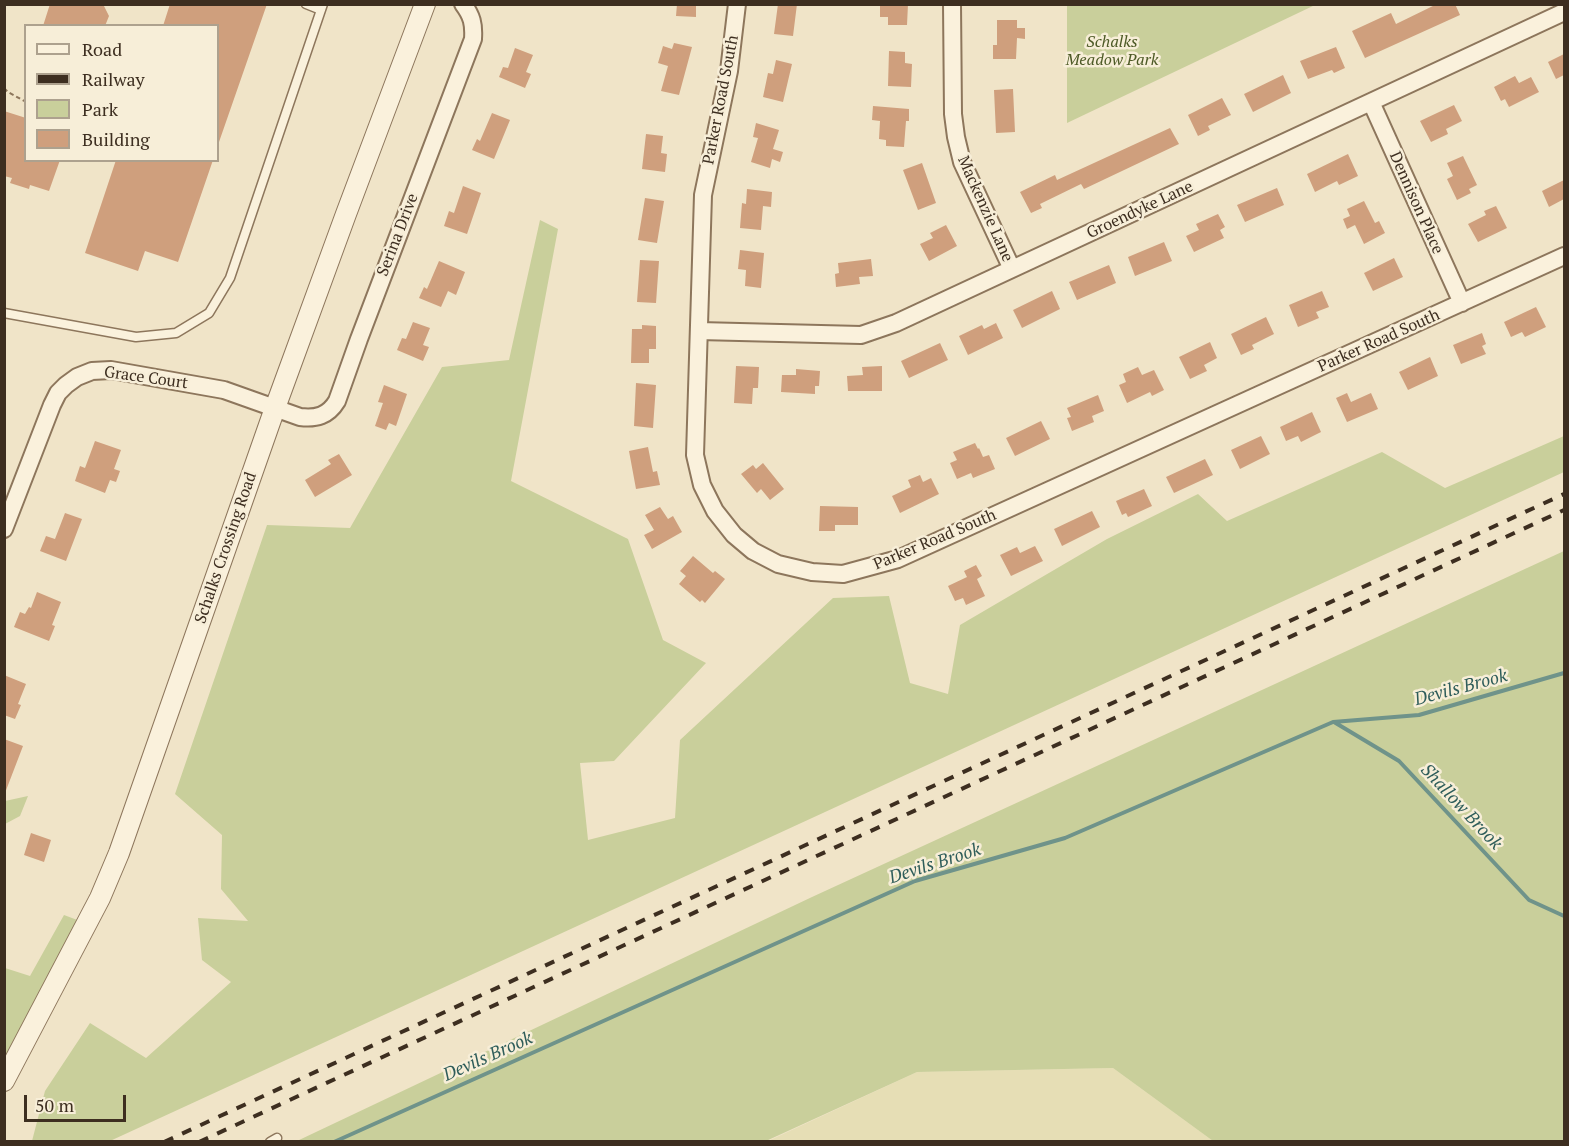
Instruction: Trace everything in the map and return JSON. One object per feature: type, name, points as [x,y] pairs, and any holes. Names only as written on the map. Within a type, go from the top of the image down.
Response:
[{"type":"street","name":"Schalks Crossing Road","points":[[4,1081],[111,874],[275,408],[425,4]]},
{"type":"street","name":"Serina Drive","points":[[275,408],[313,419],[332,409],[337,401],[473,39],[474,26],[471,15],[463,4]]},
{"type":"street","name":"Parker Road South","points":[[737,4],[729,70],[703,195],[695,455],[702,485],[715,511],[734,535],[753,551],[778,564],[812,572],[843,574],[898,559],[1564,256]]},
{"type":"street","name":"Mackenzie Lane","points":[[952,4],[953,114],[956,136],[962,162],[1011,269]]},
{"type":"street","name":"Groendyke Lane","points":[[699,331],[861,335],[896,323],[1564,12]]},
{"type":"street","name":"Dennison Place","points":[[1371,102],[1462,303]]},
{"type":"street","name":"Grace Court","points":[[4,529],[52,405],[58,393],[77,377],[92,371],[111,370],[224,390],[275,408]]},
{"type":"lane","points":[[4,313],[136,337],[176,333],[208,313],[230,278],[322,7],[306,4]]},
{"type":"path","points":[[4,88],[24,101]]},
{"type":"shaded area","points":[[1113,1068],[1213,1141],[766,1142],[917,1072]]},
{"type":"green space","name":"Schalks Meadow Park","points":[[1067,4],[1315,5],[1067,123]]},
{"type":"green space","points":[[540,220],[558,229],[511,481],[628,539],[663,640],[706,663],[614,761],[580,763],[588,840],[675,818],[680,740],[833,598],[889,596],[910,683],[948,694],[960,625],[1107,539],[1198,494],[1227,521],[1382,452],[1445,488],[1564,436],[1564,472],[110,1141],[32,1141],[45,1091],[90,1023],[146,1058],[231,982],[202,960],[198,918],[248,921],[221,889],[222,835],[175,794],[267,525],[350,528],[442,367],[509,360]]},
{"type":"green space","points":[[1564,551],[1564,1141],[1213,1141],[1113,1068],[917,1072],[766,1141],[297,1141],[812,897]]},
{"type":"green space","points":[[28,796],[20,816],[5,824],[5,801]]},
{"type":"green space","points":[[64,915],[80,921],[5,1059],[5,968],[30,976]]},
{"type":"building","points":[[50,4],[103,4],[109,16],[106,24],[44,24]]},
{"type":"building","points":[[170,4],[267,4],[219,142],[219,24],[164,24]]},
{"type":"building","points":[[677,4],[696,4],[696,17],[676,16]]},
{"type":"building","points":[[778,4],[797,4],[793,36],[774,34]]},
{"type":"building","points":[[888,4],[908,4],[907,25],[888,25],[888,17],[880,17],[880,6],[888,6]]},
{"type":"building","points":[[1437,4],[1455,4],[1460,15],[1365,58],[1352,31],[1391,13],[1396,24]]},
{"type":"building","points":[[997,20],[1017,20],[1017,28],[1025,28],[1025,39],[1017,38],[1016,59],[993,59],[993,45],[997,45]]},
{"type":"building","points":[[674,43],[692,47],[679,95],[661,91],[668,66],[658,63],[663,46],[672,49]]},
{"type":"building","points":[[1336,47],[1345,68],[1308,79],[1300,61]]},
{"type":"building","points":[[515,48],[533,55],[526,72],[531,74],[525,88],[499,77],[503,67],[508,68]]},
{"type":"building","points":[[889,51],[905,52],[905,63],[912,64],[911,87],[888,86]]},
{"type":"building","points":[[1564,54],[1564,75],[1556,79],[1548,62]]},
{"type":"building","points":[[776,60],[792,64],[783,102],[763,97],[768,73],[773,74]]},
{"type":"building","points":[[1283,75],[1291,93],[1253,112],[1244,94]]},
{"type":"building","points":[[1515,76],[1519,83],[1531,77],[1539,92],[1509,107],[1505,99],[1501,101],[1494,87]]},
{"type":"building","points":[[1013,89],[1015,132],[996,133],[994,90]]},
{"type":"building","points":[[1222,98],[1231,115],[1208,126],[1210,130],[1198,136],[1188,115]]},
{"type":"building","points":[[1454,105],[1462,121],[1446,129],[1448,134],[1431,142],[1420,121]]},
{"type":"building","points":[[873,106],[909,109],[904,147],[886,146],[886,140],[879,139],[880,121],[872,120]]},
{"type":"building","points":[[4,111],[24,117],[24,162],[59,162],[49,191],[30,185],[29,189],[10,183],[12,178],[4,176]]},
{"type":"building","points":[[492,113],[510,120],[494,159],[472,150],[477,139],[480,141]]},
{"type":"building","points":[[756,123],[779,130],[773,149],[783,152],[780,162],[772,159],[770,168],[751,162],[758,138],[753,137]]},
{"type":"building","points":[[1170,128],[1179,144],[1084,189],[1081,184],[1040,204],[1042,208],[1031,213],[1020,192],[1055,175],[1057,180]]},
{"type":"building","points":[[646,134],[663,136],[661,153],[667,154],[665,172],[642,169]]},
{"type":"building","points":[[1348,154],[1358,176],[1339,185],[1337,181],[1315,192],[1307,174]]},
{"type":"building","points":[[1463,156],[1477,185],[1469,189],[1471,193],[1457,200],[1447,179],[1453,176],[1447,163]]},
{"type":"building","points":[[115,162],[212,162],[178,262],[145,251],[138,271],[85,253]]},
{"type":"building","points":[[922,163],[936,203],[918,210],[903,170]]},
{"type":"building","points":[[1564,180],[1564,199],[1549,207],[1542,191]]},
{"type":"building","points":[[463,186],[481,193],[467,234],[444,226],[449,211],[454,213]]},
{"type":"building","points":[[1277,188],[1284,205],[1245,222],[1237,205]]},
{"type":"building","points":[[747,189],[772,192],[771,207],[763,206],[761,230],[740,228],[742,203],[746,204]]},
{"type":"building","points":[[645,198],[664,201],[657,243],[638,240]]},
{"type":"building","points":[[1364,201],[1375,223],[1379,221],[1385,233],[1364,244],[1355,225],[1347,229],[1343,219],[1350,216],[1347,209]]},
{"type":"building","points":[[1496,206],[1507,228],[1478,242],[1468,224],[1486,215],[1484,211]]},
{"type":"building","points":[[1218,214],[1225,227],[1220,230],[1224,238],[1194,252],[1186,236],[1199,230],[1196,224]]},
{"type":"building","points":[[946,225],[957,246],[929,261],[920,244],[933,238],[930,233]]},
{"type":"building","points":[[1164,242],[1172,261],[1135,276],[1128,257]]},
{"type":"building","points":[[740,250],[764,253],[761,288],[745,286],[746,270],[738,269]]},
{"type":"building","points":[[1394,258],[1403,277],[1373,291],[1364,273]]},
{"type":"building","points":[[871,259],[873,276],[859,277],[860,284],[836,287],[835,274],[839,273],[838,263]]},
{"type":"building","points":[[640,260],[659,261],[656,303],[637,302]]},
{"type":"building","points":[[439,261],[465,272],[456,295],[448,291],[441,307],[419,298],[424,287],[427,289]]},
{"type":"building","points":[[1109,265],[1116,283],[1077,300],[1069,282]]},
{"type":"building","points":[[1052,291],[1060,309],[1022,328],[1013,310]]},
{"type":"building","points":[[1322,291],[1329,307],[1316,312],[1319,318],[1298,327],[1289,305]]},
{"type":"building","points":[[1536,307],[1546,327],[1525,337],[1522,332],[1511,337],[1504,322]]},
{"type":"building","points":[[1266,317],[1274,334],[1252,345],[1254,349],[1241,355],[1231,334]]},
{"type":"building","points":[[413,322],[430,328],[423,345],[429,347],[423,361],[397,350],[402,338],[406,339]]},
{"type":"building","points":[[996,323],[1003,338],[968,355],[959,336],[982,325],[984,329]]},
{"type":"building","points":[[642,325],[656,326],[656,349],[649,349],[649,363],[631,363],[632,329],[642,329]]},
{"type":"building","points":[[1482,333],[1486,344],[1482,346],[1486,354],[1461,364],[1453,345]]},
{"type":"building","points":[[1210,342],[1217,358],[1204,365],[1207,371],[1190,379],[1179,357]]},
{"type":"building","points":[[940,343],[948,360],[909,378],[901,361]]},
{"type":"building","points":[[1430,357],[1438,376],[1408,390],[1399,372]]},
{"type":"building","points":[[736,366],[759,367],[758,388],[753,388],[752,404],[734,403]]},
{"type":"building","points":[[882,366],[882,391],[848,391],[847,376],[863,375],[862,367]]},
{"type":"building","points":[[1138,367],[1142,375],[1154,370],[1164,390],[1152,396],[1150,392],[1127,403],[1119,385],[1126,382],[1123,374]]},
{"type":"building","points":[[796,369],[820,371],[819,386],[815,386],[815,394],[781,392],[782,375],[796,375]]},
{"type":"building","points":[[636,383],[656,385],[653,428],[634,426]]},
{"type":"building","points":[[384,385],[407,394],[396,426],[389,423],[386,430],[375,426],[383,403],[378,402]]},
{"type":"building","points":[[1347,393],[1351,402],[1371,393],[1378,409],[1347,422],[1336,398]]},
{"type":"building","points":[[1098,395],[1104,411],[1092,416],[1094,422],[1072,431],[1067,418],[1071,417],[1067,408]]},
{"type":"building","points":[[1312,412],[1321,432],[1301,442],[1298,436],[1286,441],[1280,427]]},
{"type":"building","points":[[1041,421],[1050,439],[1015,456],[1006,438]]},
{"type":"building","points":[[1261,436],[1270,454],[1240,469],[1231,450]]},
{"type":"building","points":[[95,441],[121,450],[114,469],[120,471],[116,482],[110,480],[105,493],[75,481],[80,466],[85,468]]},
{"type":"building","points":[[975,443],[983,457],[989,455],[995,469],[973,478],[971,473],[957,479],[950,463],[957,460],[953,452]]},
{"type":"building","points":[[648,447],[653,472],[657,471],[660,485],[636,489],[629,451]]},
{"type":"building","points":[[339,454],[352,475],[315,497],[305,480],[331,464],[328,460]]},
{"type":"building","points":[[1205,459],[1213,475],[1174,493],[1166,477]]},
{"type":"building","points":[[763,463],[784,489],[770,500],[761,489],[757,493],[741,474],[753,465],[756,469]]},
{"type":"building","points":[[920,475],[923,482],[931,478],[939,494],[900,513],[892,496],[911,487],[908,480]]},
{"type":"building","points":[[1144,489],[1152,506],[1128,517],[1126,513],[1122,515],[1116,501]]},
{"type":"building","points":[[820,506],[858,507],[858,525],[835,525],[835,531],[819,531]]},
{"type":"building","points":[[660,507],[668,519],[673,516],[682,532],[652,549],[644,535],[654,530],[645,515]]},
{"type":"building","points":[[1092,511],[1100,527],[1062,546],[1054,529]]},
{"type":"building","points":[[65,513],[82,519],[66,561],[40,551],[46,536],[55,539]]},
{"type":"building","points":[[1035,546],[1043,561],[1011,576],[1000,555],[1017,547],[1020,553]]},
{"type":"building","points":[[693,556],[713,573],[715,571],[725,579],[705,603],[702,600],[700,602],[679,584],[686,576],[680,571]]},
{"type":"building","points":[[976,565],[982,576],[977,579],[985,596],[966,605],[963,598],[955,601],[948,586],[967,577],[964,571]]},
{"type":"building","points":[[37,592],[61,602],[52,625],[55,626],[49,641],[14,627],[20,612],[25,614],[29,607],[31,608]]},
{"type":"building","points":[[4,675],[26,684],[15,719],[4,715]]},
{"type":"building","points":[[4,739],[23,746],[5,793],[4,792]]},
{"type":"building","points":[[31,833],[51,840],[44,862],[24,855]]},
{"type":"waterway","name":"Devils Brook","points":[[334,1142],[915,881],[1065,838],[1333,722],[1419,715],[1564,673]]},
{"type":"waterway","name":"Shallow Brook","points":[[1334,722],[1399,761],[1529,900],[1564,916]]},
{"type":"railway","points":[[164,1142],[1564,494]]},
{"type":"railway","points":[[199,1142],[1564,510]]}]
